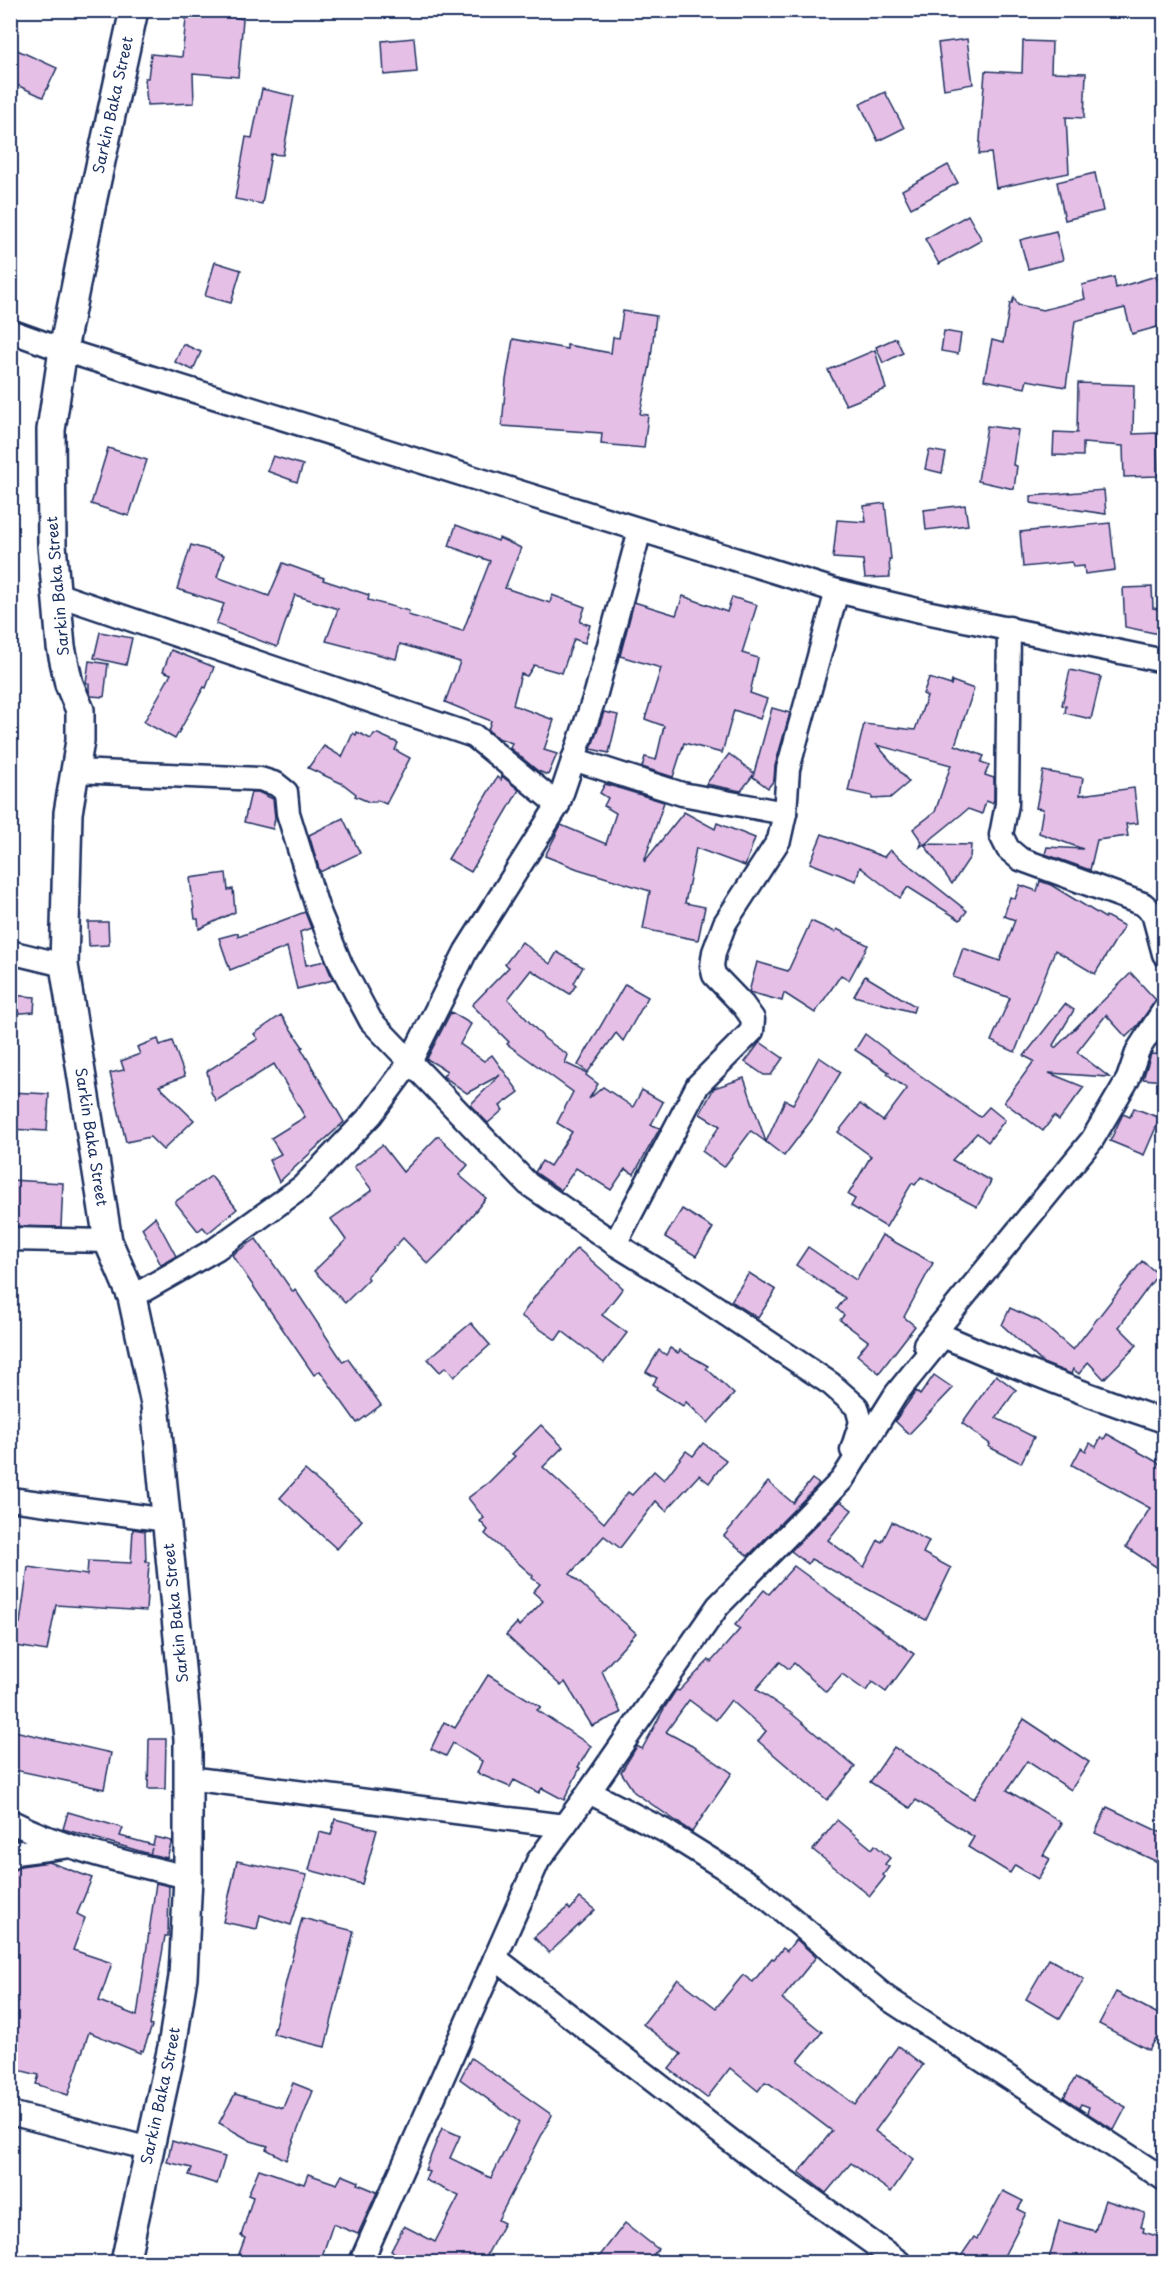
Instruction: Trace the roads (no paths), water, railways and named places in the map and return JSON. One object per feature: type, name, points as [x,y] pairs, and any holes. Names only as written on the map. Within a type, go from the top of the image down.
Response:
[{"type":"street","name":"Sarkin Baka Street","points":[[126,2262],[172,2047],[183,1977],[188,1877],[188,1739],[155,1404],[132,1298],[108,1241],[64,965],[68,813],[80,741],[80,710],[69,684],[61,647],[52,544],[51,430],[63,350],[93,198],[134,10]]},
{"type":"street","points":[[10,331],[63,350],[837,591],[921,611],[1164,661]]},
{"type":"street","points":[[132,1298],[216,1249],[302,1187],[371,1115],[411,1062],[466,951],[558,805],[596,693],[640,530]]},
{"type":"street","points":[[615,1244],[698,1085],[752,1031],[753,1019],[743,1005],[714,975],[712,966],[714,952],[725,923],[778,840],[785,813],[788,769],[837,591]]},
{"type":"street","points":[[56,594],[474,736],[558,805]]},
{"type":"street","points":[[1009,628],[1007,804],[1001,835],[1008,849],[1020,859],[1143,904],[1153,913],[1164,954]]},
{"type":"street","points":[[573,759],[682,794],[785,813]]},
{"type":"street","points":[[75,771],[260,779],[276,784],[286,792],[288,813],[317,907],[341,965],[370,1021],[528,1184],[615,1244],[693,1292],[831,1384],[857,1407],[861,1422]]},
{"type":"street","points":[[10,952],[64,965]]},
{"type":"street","points":[[842,1480],[861,1422],[1092,1140],[1128,1079],[1138,1050],[1164,1010]]},
{"type":"street","points":[[10,1239],[108,1241]]},
{"type":"street","points":[[361,2262],[538,1862],[718,1606],[842,1480],[896,1394],[943,1336],[1072,1390],[1164,1421]]},
{"type":"street","points":[[10,1499],[167,1520]]},
{"type":"street","points":[[188,1778],[564,1826]]},
{"type":"street","points":[[589,1792],[665,1831],[753,1886],[887,1998],[1164,2179]]},
{"type":"street","points":[[10,1821],[102,1857],[188,1877]]},
{"type":"street","points":[[10,1858],[15,1853],[71,1846]]},
{"type":"street","points":[[495,1958],[744,2151],[899,2262]]},
{"type":"street","points":[[10,2113],[150,2149]]}]
